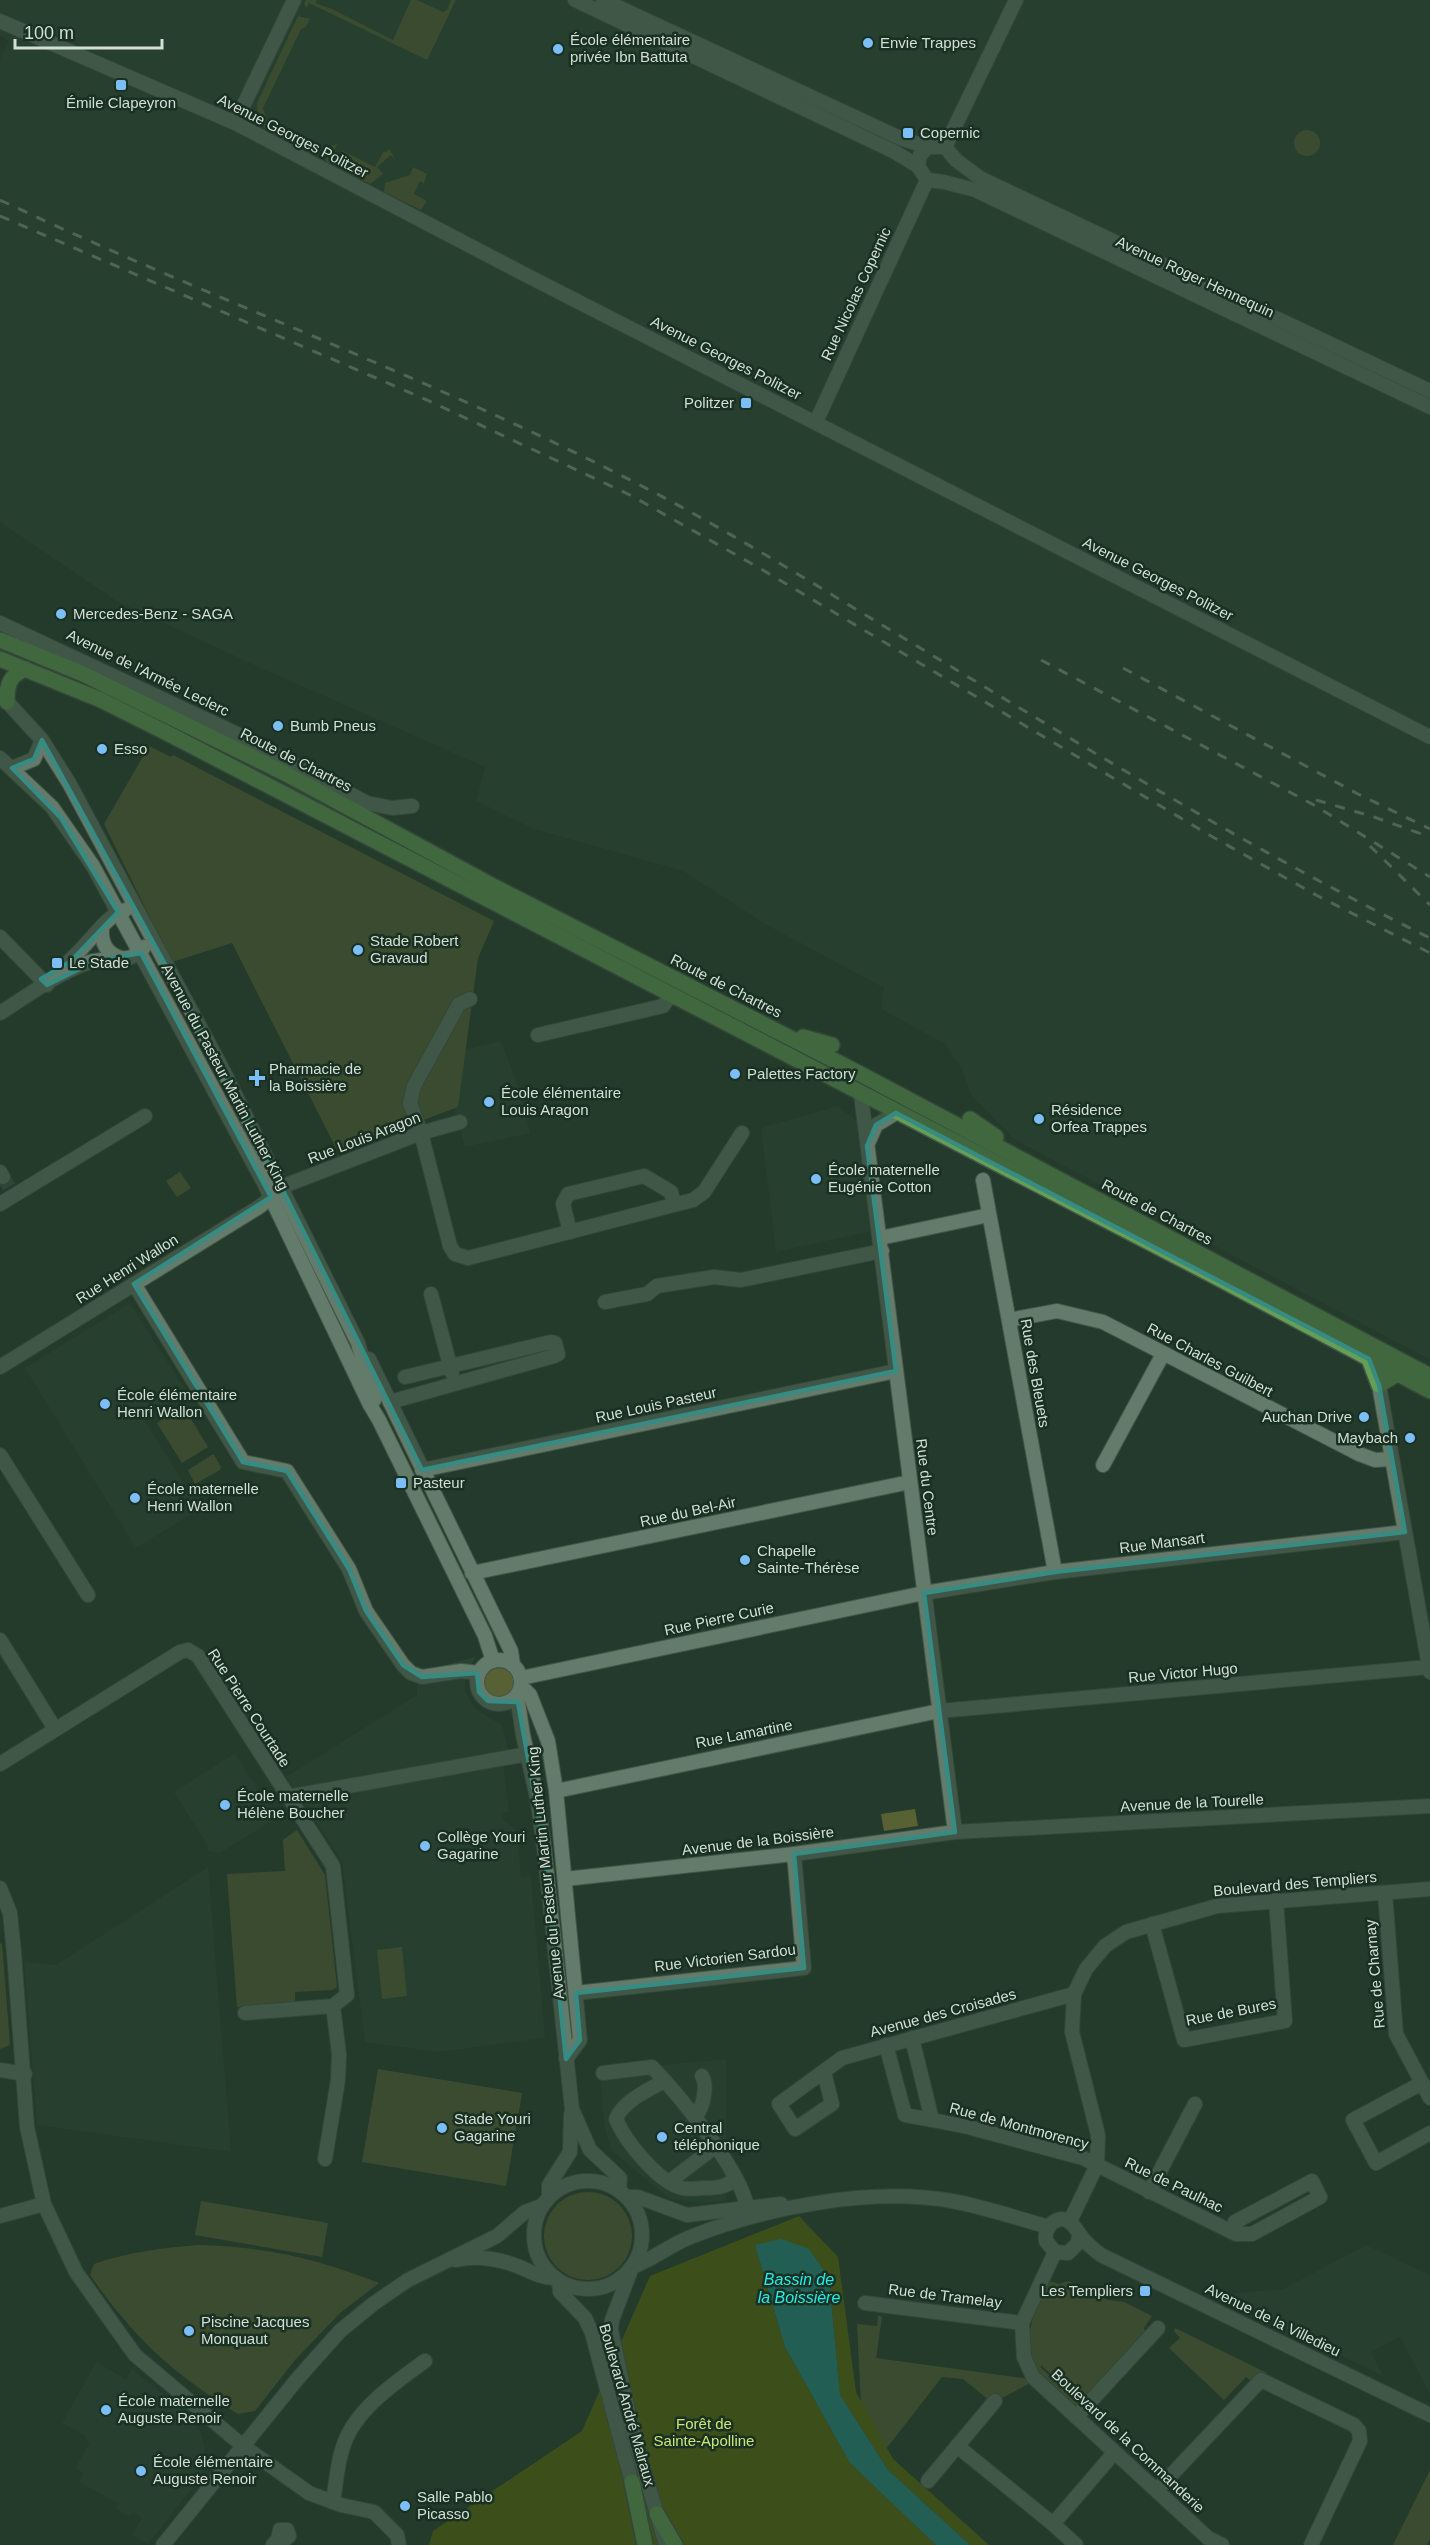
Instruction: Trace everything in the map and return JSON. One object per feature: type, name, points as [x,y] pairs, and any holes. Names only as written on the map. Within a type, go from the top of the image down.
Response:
[{"type":"main road","name":"Route de Chartres","points":[[0,640],[82,674],[288,775],[495,887],[851,1069],[1430,1377]]},
{"type":"main road","name":"Route de Chartres","points":[[0,659],[117,707],[670,996],[1220,1279],[1430,1391]]},
{"type":"main road","points":[[3,698],[9,679],[16,672],[26,669]]},
{"type":"main road","points":[[759,1023],[775,1024],[806,1039],[832,1045]]},
{"type":"main road","points":[[970,1119],[1012,1147],[1026,1162]]},
{"type":"main road","points":[[1369,1359],[1379,1385],[1397,1374]]},
{"type":"main road","points":[[632,2482],[645,2545]]},
{"type":"main road","points":[[657,2514],[675,2545]]},
{"type":"street","points":[[235,123],[294,0]]},
{"type":"street","points":[[575,0],[893,150],[918,166],[927,180]]},
{"type":"street","points":[[603,0],[900,138],[928,147],[940,145],[945,147],[1016,0]]},
{"type":"street","name":"Avenue Georges Politzer","points":[[0,21],[235,123],[524,274],[1430,737]]},
{"type":"street","points":[[918,166],[920,155],[928,147]]},
{"type":"street","name":"Avenue Roger Hennequin","points":[[945,147],[956,160],[980,178],[1430,391]]},
{"type":"street","points":[[944,182],[954,173],[956,160]]},
{"type":"street","name":"Avenue Roger Hennequin","points":[[927,180],[975,190],[1430,407]]},
{"type":"street","name":"Rue Nicolas Copernic","points":[[816,422],[927,180]]},
{"type":"street","name":"Avenue de l'Armée Leclerc","points":[[0,623],[235,734],[367,803],[392,807],[412,806]]},
{"type":"street","name":"Avenue du Pasteur Martin Luther King","points":[[3,698],[42,740],[69,783],[151,936],[282,1188],[358,1343],[379,1420]]},
{"type":"street","points":[[12,768],[34,759],[42,740]]},
{"type":"street","name":"Avenue du Pasteur Martin Luther King","points":[[0,758],[61,818],[93,866],[141,953],[271,1197],[365,1396],[485,1636],[493,1661]]},
{"type":"street","points":[[0,1014],[70,962],[102,928],[107,919],[118,912],[136,908]]},
{"type":"street","points":[[102,928],[101,939],[105,947],[112,955],[122,958]]},
{"type":"street","points":[[0,1004],[74,968],[95,961],[141,953],[151,936]]},
{"type":"street","points":[[0,937],[44,982]]},
{"type":"street","points":[[538,1035],[663,1006],[670,996]]},
{"type":"street","points":[[470,999],[459,1004],[414,1086],[410,1103],[421,1133],[450,1246],[455,1254],[468,1258],[693,1200],[704,1192],[742,1133]]},
{"type":"street","name":"Rue du Centre","points":[[861,1095],[955,1832]]},
{"type":"street","points":[[867,1146],[876,1125],[896,1113]]},
{"type":"street","points":[[0,1204],[7,1183],[144,1116]]},
{"type":"street","name":"Rue Louis Aragon","points":[[271,1197],[282,1188],[421,1133],[460,1122]]},
{"type":"street","points":[[570,1232],[563,1204],[568,1194],[644,1176],[671,1192],[674,1204]]},
{"type":"street","name":"Rue des Bleuets","points":[[983,1180],[1055,1572]]},
{"type":"street","name":"Rue Henri Wallon","points":[[0,1367],[271,1197]]},
{"type":"street","points":[[605,1302],[647,1294],[657,1286],[714,1276],[741,1280],[989,1215]]},
{"type":"street","points":[[134,1284],[243,1462],[287,1471],[349,1569],[366,1611],[403,1665],[411,1673],[422,1677],[461,1671],[479,1673],[493,1661],[507,1661],[513,1665]]},
{"type":"street","points":[[431,1294],[456,1384]]},
{"type":"street","name":"Rue Charles Guilbert","points":[[1009,1320],[1057,1311],[1103,1322],[1359,1454],[1375,1460],[1391,1459]]},
{"type":"street","points":[[390,1402],[558,1354],[555,1343],[551,1342],[405,1377]]},
{"type":"street","name":"Avenue du Pasteur Martin Luther King","points":[[358,1343],[366,1352],[511,1651],[520,1687],[523,1735],[544,1848],[572,2109],[570,2152],[549,2185],[545,2201]]},
{"type":"street","points":[[1103,1465],[1163,1354]]},
{"type":"street","name":"Rue Louis Pasteur","points":[[422,1470],[896,1371]]},
{"type":"street","points":[[1379,1385],[1430,1670]]},
{"type":"street","points":[[0,1455],[88,1595]]},
{"type":"street","name":"Rue du Bel-Air","points":[[472,1573],[910,1482]]},
{"type":"street","name":"Rue Mansart","points":[[924,1593],[1055,1572],[1404,1532]]},
{"type":"street","name":"Rue Pierre Curie","points":[[520,1687],[924,1593]]},
{"type":"street","points":[[0,1640],[55,1729]]},
{"type":"street","name":"Rue Pierre Courtade","points":[[0,1764],[180,1652],[188,1650],[198,1656],[333,1866],[348,1990],[342,2000],[333,2006]]},
{"type":"street","name":"Rue Victor Hugo","points":[[939,1711],[1430,1670]]},
{"type":"street","name":"Avenue du Pasteur Martin Luther King","points":[[479,1673],[477,1686],[483,1697],[500,1705],[509,1713],[523,1735]]},
{"type":"street","points":[[500,1705],[512,1701],[520,1687]]},
{"type":"street","name":"Avenue du Pasteur Martin Luther King","points":[[520,1687],[530,1695],[545,1730],[556,1791],[580,2040],[566,2059]]},
{"type":"street","name":"Rue Lamartine","points":[[556,1791],[939,1711]]},
{"type":"street","points":[[288,1797],[528,1754]]},
{"type":"street","name":"Avenue de la Tourelle","points":[[955,1832],[1430,1806]]},
{"type":"street","name":"Avenue de la Boissière","points":[[565,1879],[794,1854],[955,1832]]},
{"type":"street","name":"Rue Victorien Sardou","points":[[576,1993],[804,1968],[794,1854]]},
{"type":"street","points":[[0,1888],[9,1913],[25,2074],[27,2127],[44,2204],[76,2272],[135,2355],[239,2442],[309,2493],[333,2502],[374,2512],[397,2535],[399,2545]]},
{"type":"street","name":"Boulevard des Templiers","points":[[1070,2221],[1097,2166],[1098,2135],[1072,2032],[1074,1994],[1086,1969],[1105,1946],[1126,1932],[1217,1906],[1430,1889]]},
{"type":"street","name":"Rue de Charnay","points":[[1384,1893],[1396,2034],[1430,2098]]},
{"type":"street","name":"Rue de Bures","points":[[1152,1924],[1184,2040],[1285,2021],[1276,1900]]},
{"type":"street","name":"Avenue des Croisades","points":[[824,2072],[842,2058],[1074,1994]]},
{"type":"street","points":[[245,2013],[333,2006],[339,2054],[338,2080],[325,2159]]},
{"type":"street","name":"Rue de Montmorency","points":[[912,2038],[932,2120]]},
{"type":"street","name":"Rue de Montmorency","points":[[886,2045],[905,2115],[979,2130],[1083,2158],[1097,2166]]},
{"type":"street","points":[[603,2073],[652,2067],[695,2117],[736,2179],[745,2196],[747,2207]]},
{"type":"street","points":[[0,2070],[25,2074]]},
{"type":"street","points":[[695,2117],[701,2108],[705,2082],[702,2076]]},
{"type":"street","points":[[665,2081],[618,2112],[615,2119],[622,2134],[642,2158],[670,2181],[683,2188],[722,2187],[736,2179]]},
{"type":"street","points":[[1422,2083],[1353,2120],[1376,2163],[1430,2133]]},
{"type":"street","points":[[1149,2192],[1195,2104]]},
{"type":"street","name":"Avenue du Pasteur Martin Luther King","points":[[572,2109],[590,2150],[620,2178],[623,2194]]},
{"type":"street","points":[[670,2181],[715,2147]]},
{"type":"street","name":"Rue de Paulhac","points":[[1097,2166],[1236,2234],[1251,2234],[1320,2198],[1312,2181],[1235,2222],[1236,2234]]},
{"type":"street","points":[[163,2545],[239,2442],[340,2331],[408,2280],[497,2236],[525,2212],[545,2201],[562,2187],[584,2181],[606,2184],[623,2194],[638,2197],[687,2215],[789,2203],[798,2205]]},
{"type":"street","points":[[623,2194],[638,2213],[642,2231],[640,2250],[631,2269]]},
{"type":"street","points":[[440,2264],[466,2257],[499,2260],[539,2277],[556,2280],[578,2289],[597,2289],[616,2283],[631,2269],[664,2249],[692,2236],[798,2205],[883,2198],[950,2201],[1019,2217],[1047,2232]]},
{"type":"street","points":[[545,2201],[534,2224],[534,2244],[540,2263],[556,2280]]},
{"type":"street","points":[[0,2216],[44,2204]]},
{"type":"street","points":[[1058,2220],[1070,2221],[1076,2226],[1079,2234],[1078,2243],[1072,2251],[1063,2254],[1055,2252],[1048,2246],[1047,2232],[1058,2220]]},
{"type":"street","name":"Avenue de la Villedieu","points":[[1079,2234],[1101,2255],[1430,2415]]},
{"type":"street","name":"Avenue de la Villedieu","points":[[1072,2251],[1101,2255]]},
{"type":"street","name":"Boulevard de la Commanderie","points":[[1055,2252],[1022,2322],[1024,2357],[1033,2377],[1157,2490],[1204,2541],[1222,2545]]},
{"type":"street","name":"Boulevard André Malraux","points":[[631,2269],[612,2320],[611,2330],[632,2430],[666,2545]]},
{"type":"street","name":"Boulevard André Malraux","points":[[556,2280],[560,2292],[585,2318],[592,2333],[650,2545]]},
{"type":"street","name":"Rue de Tramelay","points":[[865,2303],[1022,2322]]},
{"type":"street","points":[[1076,2417],[1158,2328]]},
{"type":"street","points":[[333,2502],[343,2446],[355,2424],[384,2391],[426,2361]]},
{"type":"street","points":[[1157,2490],[1261,2380],[1354,2425],[1359,2431],[1360,2441],[1311,2545]]},
{"type":"street","points":[[928,2481],[995,2401]]},
{"type":"street","points":[[957,2446],[1076,2545]]},
{"type":"street","points":[[1053,2524],[1114,2453]]},
{"type":"highlighted area","points":[[42,740],[223,1070],[422,1470],[896,1371],[867,1146],[876,1125],[896,1113],[1369,1359],[1379,1385],[1405,1532],[1055,1572],[924,1593],[955,1832],[794,1854],[804,1968],[576,1993],[580,2040],[566,2059],[544,1848],[518,1702],[488,1701],[479,1692],[477,1673],[422,1677],[403,1665],[366,1611],[349,1569],[287,1471],[243,1462],[134,1284],[271,1197],[141,953],[95,961],[47,985],[41,979],[70,962],[118,912],[61,818],[12,768],[34,759]]},
{"type":"shaded area","points":[[0,0],[1430,0],[1430,1360],[1015,1140],[972,1096],[961,1068],[945,1044],[881,1009],[884,988],[765,924],[683,871],[534,829],[476,801],[485,767],[118,602],[0,522],[0,59],[9,41],[0,36]]},
{"type":"shaded area","points":[[306,0],[317,0],[315,3],[332,9],[393,40],[411,0],[417,0],[443,12],[447,10],[451,0],[456,0],[427,60],[309,3],[307,8],[304,4]]},
{"type":"shaded area","points":[[298,16],[310,19],[306,27],[301,29],[263,108],[268,123],[318,149],[313,155],[276,136],[262,123],[258,114],[257,103]]},
{"type":"shaded area","points":[[1307,130],[1316,134],[1320,143],[1316,152],[1307,156],[1298,152],[1294,143],[1298,134]]},
{"type":"shaded area","points":[[337,144],[334,151],[341,154],[343,151],[375,167],[384,151],[389,149],[396,160],[391,155],[377,167],[383,174],[370,184],[326,162],[330,148]]},
{"type":"shaded area","points":[[413,167],[427,174],[424,183],[420,181],[414,194],[427,201],[421,210],[384,192],[385,183],[410,175]]},
{"type":"shaded area","name":"Stade Robert Gravaud","points":[[149,746],[171,757],[173,755],[494,921],[478,958],[458,1107],[338,1152],[232,943],[172,962],[104,824]]},
{"type":"shaded area","name":"École élémentaire Louis Aragon","points":[[501,1041],[521,1094],[530,1133],[465,1147],[455,1111],[463,1050]]},
{"type":"shaded area","name":"École maternelle Eugénie Cotton","points":[[838,1106],[858,1122],[872,1231],[776,1252],[761,1128]]},
{"type":"shaded area","points":[[180,1172],[191,1188],[177,1197],[166,1181]]},
{"type":"shaded area","name":"École élémentaire Henri Wallon","points":[[130,1303],[186,1391],[143,1418],[200,1509],[136,1548],[25,1368]]},
{"type":"shaded area","points":[[183,1406],[208,1447],[182,1463],[157,1423]]},
{"type":"shaded area","points":[[212,1455],[221,1467],[220,1470],[195,1484],[188,1470]]},
{"type":"shaded area","name":"Collège Youri Gagarine","points":[[475,1657],[465,1679],[465,1692],[475,1709],[502,1725],[509,1753],[502,1754],[509,1812],[501,1813],[502,1818],[517,1831],[521,1877],[531,1876],[545,2038],[437,2052],[365,2042],[342,1861],[286,1777],[417,1695],[416,1673]]},
{"type":"shaded area","points":[[499,1668],[510,1672],[514,1683],[510,1694],[499,1698],[488,1694],[484,1683],[488,1672]]},
{"type":"shaded area","name":"École maternelle Hélène Boucher","points":[[235,1753],[276,1818],[220,1853],[208,1851],[207,1845],[174,1792]]},
{"type":"shaded area","points":[[915,1809],[918,1826],[884,1831],[881,1814]]},
{"type":"shaded area","points":[[297,1830],[325,1875],[337,1987],[332,1990],[295,1992],[295,2002],[237,2007],[227,1874],[285,1871],[283,1840]]},
{"type":"shaded area","points":[[208,1867],[231,2152],[37,2125],[24,1962],[56,1965]]},
{"type":"shaded area","points":[[2,1943],[10,2045],[0,2049],[0,1944]]},
{"type":"shaded area","points":[[402,1947],[407,1996],[382,1999],[377,1950]]},
{"type":"shaded area","points":[[726,2059],[726,2201],[705,2203],[670,2199],[611,2150],[605,2128],[599,2071]]},
{"type":"shaded area","name":"Stade Youri Gagarine","points":[[378,2069],[522,2093],[506,2186],[362,2162]]},
{"type":"shaded area","points":[[588,2192],[605,2195],[619,2205],[629,2219],[632,2236],[629,2253],[619,2267],[605,2277],[588,2280],[571,2277],[557,2267],[547,2253],[544,2236],[547,2219],[557,2205],[571,2195]]},
{"type":"shaded area","points":[[201,2201],[328,2223],[322,2257],[195,2235]]},
{"type":"shaded area","points":[[198,2245],[246,2248],[290,2255],[379,2283],[340,2313],[295,2360],[255,2411],[238,2414],[193,2384],[156,2353],[123,2318],[90,2275],[94,2264],[120,2256]]},
{"type":"shaded area","points":[[1366,2245],[1430,2275],[1430,2394],[1400,2337],[1371,2352],[1383,2376],[1216,2295],[1283,2289]]},
{"type":"shaded area","points":[[1049,2281],[1059,2284],[1068,2281],[1108,2300],[1124,2302],[1152,2316],[1144,2328],[1146,2332],[1119,2365],[1116,2363],[1082,2401],[1042,2366],[1044,2363],[1040,2367],[1081,2404],[1079,2407],[1064,2401],[1041,2377],[1030,2350],[1031,2324]]},
{"type":"shaded area","points":[[878,2315],[882,2317],[876,2358],[1022,2378],[1028,2379],[1030,2383],[1000,2399],[989,2400],[963,2379],[942,2377],[886,2449],[861,2404],[857,2324],[877,2326]]},
{"type":"shaded area","points":[[1175,2328],[1267,2373],[1254,2383],[1246,2377],[1224,2400],[1169,2348],[1180,2338],[1174,2331]]},
{"type":"shaded area","name":"École élémentaire Auguste Renoir","points":[[96,2362],[126,2379],[132,2369],[187,2414],[200,2430],[205,2448],[204,2468],[194,2486],[148,2544],[132,2535],[142,2518],[133,2512],[129,2517],[115,2508],[117,2503],[79,2482],[84,2474],[75,2468],[89,2444],[86,2436],[62,2423]]},
{"type":"shaded area","points":[[1430,2470],[1430,2538],[1427,2545],[1393,2545]]},
{"type":"green space","name":"Forêt de Sainte-Apolline","points":[[799,2216],[838,2257],[856,2392],[893,2459],[989,2545],[970,2545],[888,2470],[840,2395],[829,2278],[755,2245],[785,2347],[850,2463],[936,2545],[429,2545],[433,2531],[582,2431],[650,2276]]},
{"type":"water","name":"Bassin de la Boissière","points":[[781,2239],[809,2249],[829,2278],[840,2395],[888,2470],[970,2545],[936,2545],[850,2463],[785,2347],[755,2245]]},
{"type":"tunnel","points":[[3,1177],[9,1187]]},
{"type":"railway","points":[[0,200],[479,408],[636,483],[760,552],[1221,827],[1430,938]]},
{"type":"railway","points":[[0,216],[427,400],[630,495],[761,569],[1211,836],[1316,895],[1430,953]]},
{"type":"railway","points":[[1041,660],[1314,805],[1430,877]]},
{"type":"railway","points":[[1123,668],[1358,794],[1430,829]]},
{"type":"railway","points":[[1316,800],[1430,837]]},
{"type":"railway","points":[[1370,846],[1430,905]]},
{"type":"place","name":"Envie Trappes","points":[[868,43]]},
{"type":"place","name":"École élémentaire privée Ibn Battuta","points":[[558,49]]},
{"type":"place","name":"Émile Clapeyron","points":[[121,85]]},
{"type":"place","name":"Copernic","points":[[908,133]]},
{"type":"place","name":"Politzer","points":[[746,403]]},
{"type":"place","name":"Mercedes-Benz - SAGA","points":[[61,614]]},
{"type":"place","name":"Bumb Pneus","points":[[278,726]]},
{"type":"place","name":"Esso","points":[[102,749]]},
{"type":"place","name":"Stade Robert Gravaud","points":[[358,950]]},
{"type":"place","name":"Le Stade","points":[[57,963]]},
{"type":"place","name":"Palettes Factory","points":[[735,1074]]},
{"type":"place","name":"Pharmacie de la Boissière","points":[[257,1078]]},
{"type":"place","name":"École élémentaire Louis Aragon","points":[[489,1102]]},
{"type":"place","name":"Résidence Orfea Trappes","points":[[1039,1119]]},
{"type":"place","name":"École maternelle Eugénie Cotton","points":[[816,1179]]},
{"type":"place","name":"École élémentaire Henri Wallon","points":[[105,1404]]},
{"type":"place","name":"Auchan Drive","points":[[1364,1417]]},
{"type":"place","name":"Maybach","points":[[1410,1438]]},
{"type":"place","name":"Pasteur","points":[[401,1483]]},
{"type":"place","name":"École maternelle Henri Wallon","points":[[135,1498]]},
{"type":"place","name":"Chapelle Sainte-Thérèse","points":[[745,1560]]},
{"type":"place","name":"École maternelle Hélène Boucher","points":[[225,1805]]},
{"type":"place","name":"Collège Youri Gagarine","points":[[425,1846]]},
{"type":"place","name":"Stade Youri Gagarine","points":[[442,2128]]},
{"type":"place","name":"Central téléphonique","points":[[662,2137]]},
{"type":"place","name":"Les Templiers","points":[[1145,2291]]},
{"type":"place","name":"Piscine Jacques Monquaut","points":[[189,2331]]},
{"type":"place","name":"École maternelle Auguste Renoir","points":[[106,2410]]},
{"type":"place","name":"École élémentaire Auguste Renoir","points":[[141,2471]]},
{"type":"place","name":"Salle Pablo Picasso","points":[[405,2506]]}]
